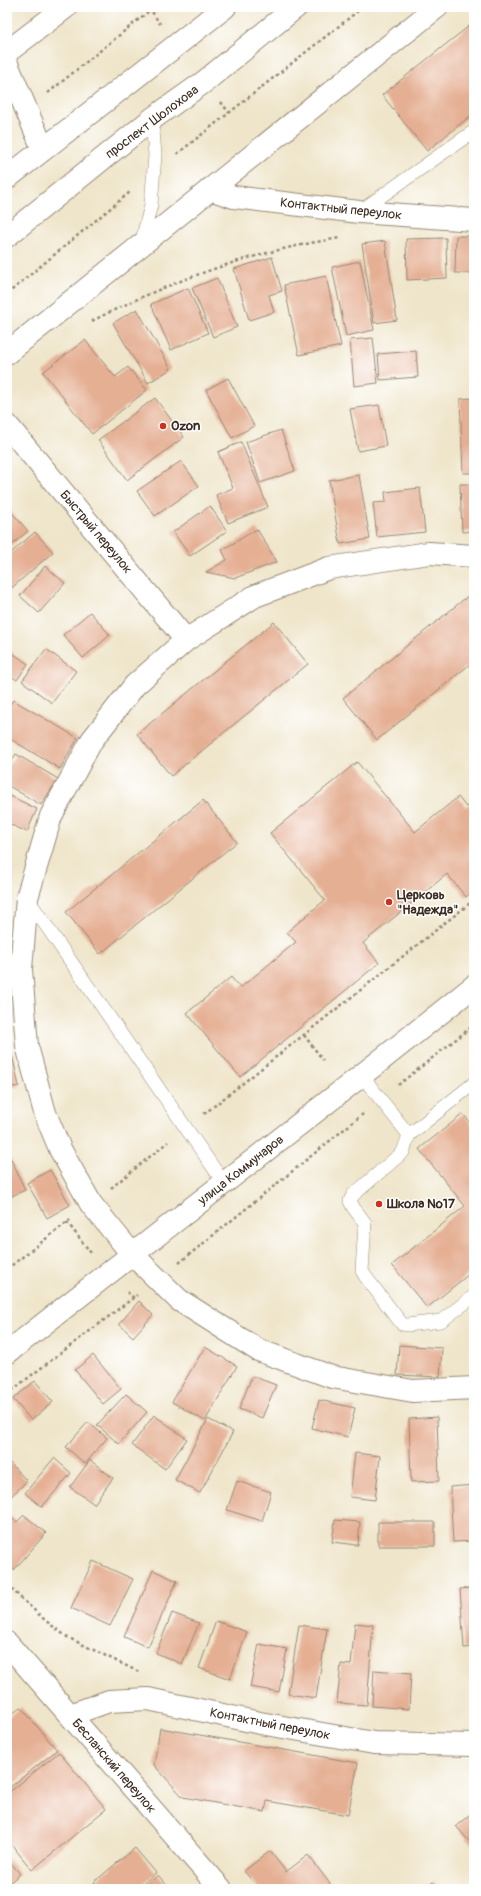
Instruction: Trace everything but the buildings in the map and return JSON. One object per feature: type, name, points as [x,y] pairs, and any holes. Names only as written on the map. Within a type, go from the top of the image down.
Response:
[{"type":"street","points":[[7,52],[66,7]]},
{"type":"street","points":[[7,178],[226,7]]},
{"type":"street","name":"проспект Шолохова","points":[[7,236],[152,119],[204,82],[296,7]]},
{"type":"street","points":[[7,353],[437,7]]},
{"type":"street","points":[[7,64],[43,149]]},
{"type":"street","name":"Контактный переулок","points":[[210,189],[234,197],[359,212],[474,220]]},
{"type":"street","name":"Быстрый переулок","points":[[7,424],[186,640]]},
{"type":"street","points":[[474,556],[429,553],[328,568],[255,596],[186,640],[135,685],[92,740],[51,816],[27,898],[21,969],[27,1046],[45,1113],[60,1149],[91,1204],[132,1254],[179,1300],[258,1350],[332,1377],[412,1391],[474,1388]]},
{"type":"street","name":"улица Коммунаров","points":[[7,1353],[362,1076],[474,986]]},
{"type":"street","name":"Бесланский переулок","points":[[7,1643],[221,1889]]},
{"type":"street","name":"Контактный переулок","points":[[70,1715],[109,1701],[148,1699],[260,1723],[374,1743],[474,1745]]},
{"type":"lane","points":[[141,244],[150,205],[155,155],[152,119]]},
{"type":"lane","points":[[359,212],[474,131]]},
{"type":"lane","points":[[27,898],[224,1183]]},
{"type":"lane","points":[[362,1076],[409,1135]]},
{"type":"lane","points":[[474,1083],[409,1135],[403,1152],[353,1195],[350,1201],[365,1223],[362,1271],[402,1324],[407,1325],[441,1321],[474,1296]]},
{"type":"path","points":[[26,110],[154,7]]},
{"type":"path","points":[[7,294],[153,173],[363,7]]},
{"type":"path","points":[[90,322],[148,294],[220,267],[301,245],[345,238]]},
{"type":"path","points":[[7,1269],[474,900]]},
{"type":"path","points":[[7,1394],[158,1279],[474,1024]]},
{"type":"path","points":[[304,1035],[323,1060]]},
{"type":"place","name":"Ozon","points":[[163,426]]},
{"type":"place","name":"Церковь \"Надежда\"","points":[[389,902]]},
{"type":"place","name":"Школа №17","points":[[379,1204]]}]
